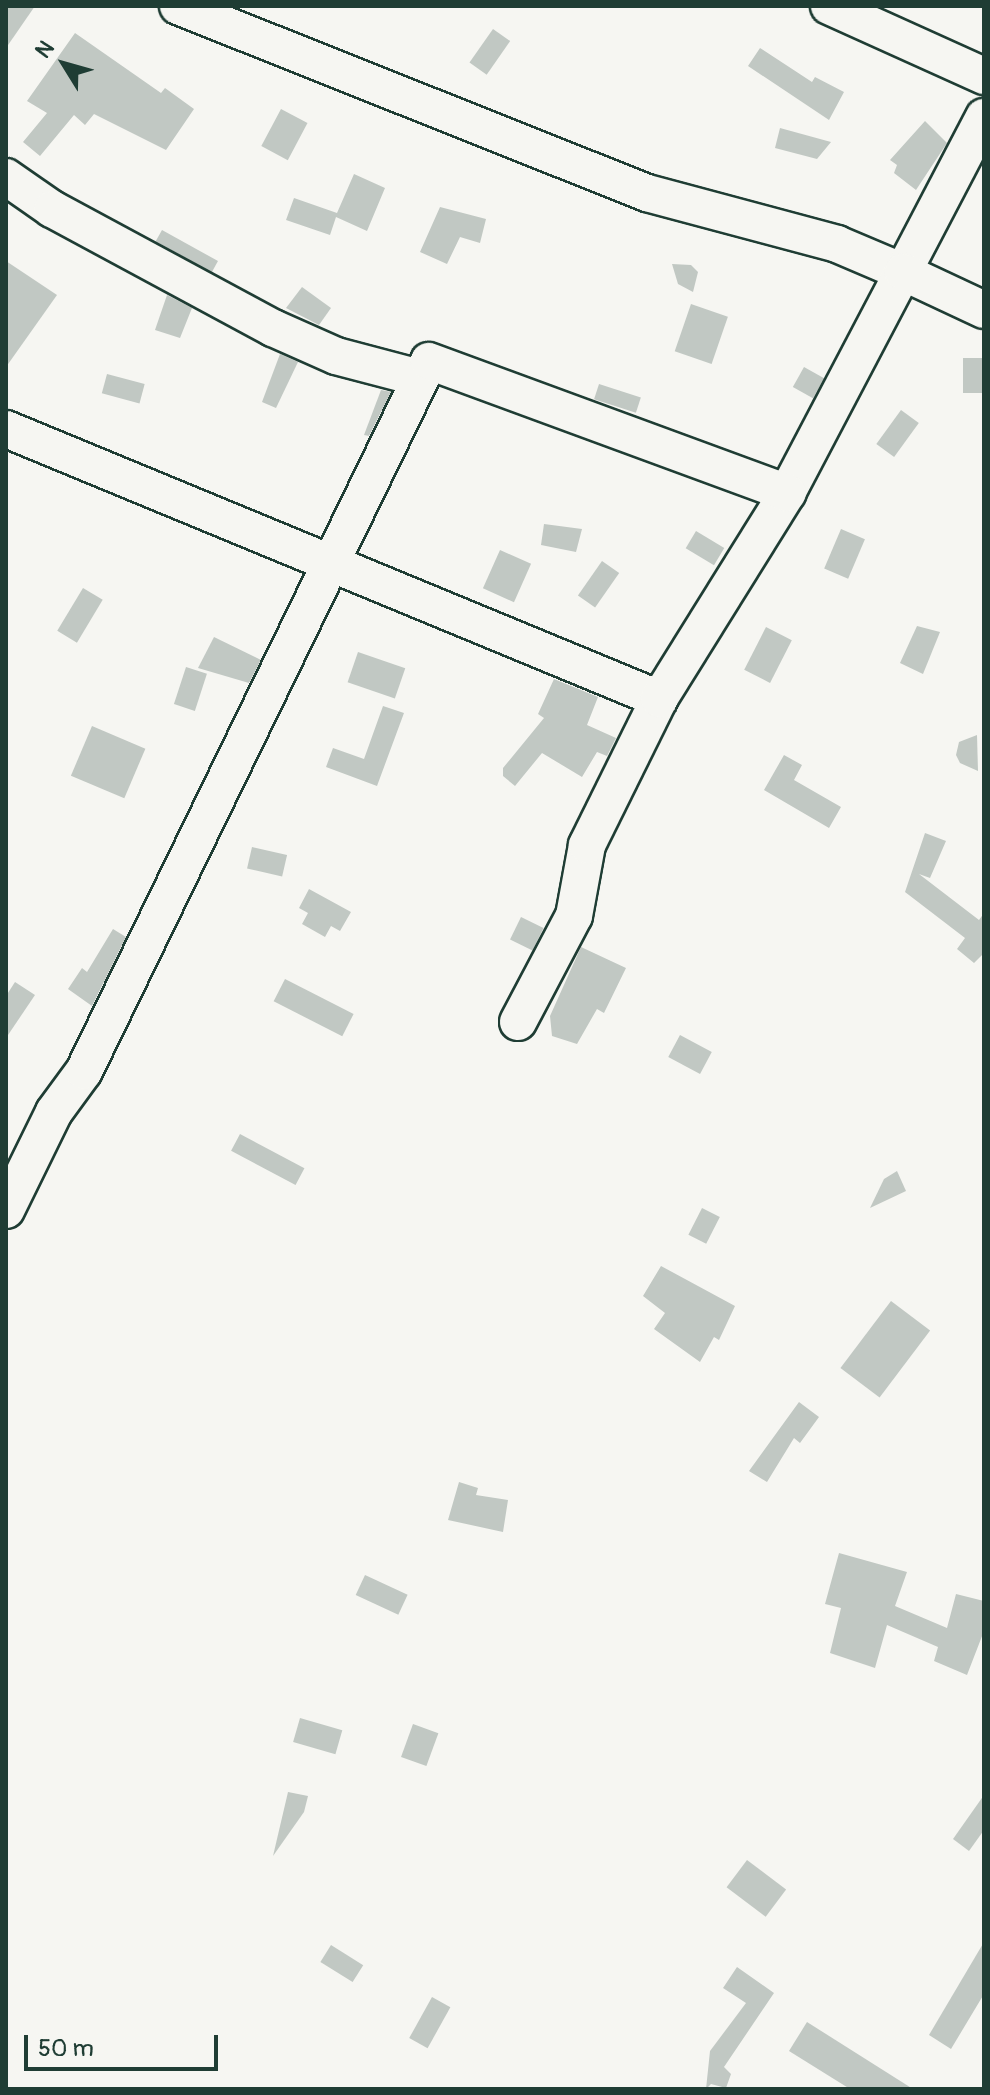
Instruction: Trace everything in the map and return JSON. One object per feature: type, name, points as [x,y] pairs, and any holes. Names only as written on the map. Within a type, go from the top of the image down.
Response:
[{"type":"street","points":[[178,6],[647,193],[837,244],[984,310]]},
{"type":"street","points":[[829,6],[984,76]]},
{"type":"street","points":[[518,1022],[574,916],[587,845],[659,699],[787,493],[984,117]]},
{"type":"street","points":[[6,177],[52,209],[273,328],[336,356],[420,378]]},
{"type":"street","points":[[6,1210],[54,1112],[84,1071],[429,361],[787,493]]},
{"type":"street","points":[[6,429],[659,699]]},
{"type":"building","points":[[6,6],[35,6],[6,48]]},
{"type":"building","points":[[493,29],[510,41],[487,75],[469,63]]},
{"type":"building","points":[[75,33],[161,93],[165,88],[194,109],[166,150],[94,114],[85,125],[74,115],[40,156],[23,142],[47,113],[27,101]]},
{"type":"building","points":[[760,48],[812,82],[815,77],[844,92],[829,120],[748,66]]},
{"type":"building","points":[[281,109],[307,123],[288,160],[261,146]]},
{"type":"building","points":[[925,121],[947,143],[916,190],[894,173],[897,165],[890,160]]},
{"type":"building","points":[[780,128],[831,142],[817,159],[775,148]]},
{"type":"building","points":[[354,174],[385,188],[367,231],[336,217],[330,235],[286,220],[294,198],[337,213]]},
{"type":"building","points":[[440,207],[486,219],[480,243],[460,237],[447,264],[420,252]]},
{"type":"building","points":[[162,230],[218,261],[212,272],[156,241]]},
{"type":"building","points":[[6,261],[57,295],[6,367]]},
{"type":"building","points":[[672,264],[691,265],[698,272],[693,292],[678,284]]},
{"type":"building","points":[[302,287],[331,308],[319,325],[286,308]]},
{"type":"building","points":[[167,295],[192,308],[180,338],[155,330]]},
{"type":"building","points":[[691,304],[728,317],[712,364],[675,351]]},
{"type":"building","points":[[280,354],[298,362],[276,408],[262,402]]},
{"type":"building","points":[[963,358],[984,358],[984,393],[963,393]]},
{"type":"building","points":[[804,367],[824,378],[813,398],[793,387]]},
{"type":"building","points":[[107,374],[145,384],[139,403],[102,393]]},
{"type":"building","points":[[599,384],[641,398],[636,413],[594,399]]},
{"type":"building","points":[[381,390],[391,392],[369,436],[364,435]]},
{"type":"building","points":[[901,410],[919,423],[894,457],[876,444]]},
{"type":"building","points":[[544,524],[582,529],[576,552],[541,545]]},
{"type":"building","points":[[841,529],[865,539],[848,579],[824,569]]},
{"type":"building","points":[[696,531],[724,548],[714,565],[686,548]]},
{"type":"building","points":[[500,550],[531,564],[514,602],[483,588]]},
{"type":"building","points":[[602,561],[619,573],[595,607],[578,595]]},
{"type":"building","points":[[83,588],[103,600],[77,643],[57,631]]},
{"type":"building","points":[[917,626],[940,632],[923,674],[900,663]]},
{"type":"building","points":[[766,627],[792,640],[770,683],[744,670]]},
{"type":"building","points":[[214,637],[261,660],[249,683],[198,668]]},
{"type":"building","points":[[358,652],[405,668],[395,699],[348,682]]},
{"type":"building","points":[[186,667],[207,674],[195,711],[174,704]]},
{"type":"building","points":[[554,679],[598,697],[587,725],[616,738],[607,756],[597,752],[582,777],[542,753],[515,786],[503,776],[503,768],[544,718],[538,714]]},
{"type":"building","points":[[383,706],[404,713],[377,786],[326,767],[333,748],[364,759]]},
{"type":"building","points":[[92,726],[145,749],[124,798],[71,776]]},
{"type":"building","points":[[977,735],[978,771],[960,763],[956,755],[959,742]]},
{"type":"building","points":[[784,755],[802,765],[794,780],[841,807],[829,828],[764,790]]},
{"type":"building","points":[[925,833],[946,841],[930,878],[919,874],[979,920],[984,913],[984,953],[974,963],[957,949],[965,938],[905,892]]},
{"type":"building","points":[[252,847],[287,855],[282,877],[247,868]]},
{"type":"building","points":[[309,889],[351,912],[340,931],[331,926],[325,937],[302,924],[308,913],[299,908]]},
{"type":"building","points":[[521,917],[543,928],[533,950],[510,939]]},
{"type":"building","points":[[113,929],[126,937],[92,1006],[68,989],[82,968],[87,972]]},
{"type":"building","points":[[581,947],[626,968],[604,1013],[597,1009],[577,1044],[552,1036],[550,1016]]},
{"type":"building","points":[[285,979],[354,1014],[342,1036],[274,1001]]},
{"type":"building","points":[[15,982],[35,995],[6,1038],[6,996]]},
{"type":"building","points":[[680,1035],[712,1052],[700,1074],[668,1057]]},
{"type":"building","points":[[240,1134],[304,1168],[296,1185],[231,1151]]},
{"type":"building","points":[[897,1171],[906,1191],[870,1208],[884,1179]]},
{"type":"building","points":[[702,1208],[720,1217],[706,1244],[688,1235]]},
{"type":"building","points":[[661,1266],[735,1306],[719,1340],[714,1337],[700,1362],[654,1329],[665,1313],[643,1296]]},
{"type":"building","points":[[891,1301],[930,1330],[880,1398],[840,1368]]},
{"type":"building","points":[[799,1402],[819,1417],[800,1443],[794,1438],[767,1482],[749,1471]]},
{"type":"building","points":[[459,1482],[478,1488],[476,1495],[508,1500],[503,1532],[448,1520]]},
{"type":"building","points":[[839,1553],[907,1572],[895,1606],[947,1628],[956,1594],[984,1601],[984,1631],[967,1675],[934,1661],[938,1647],[887,1625],[875,1668],[830,1653],[841,1608],[825,1604]]},
{"type":"building","points":[[365,1575],[408,1595],[398,1615],[356,1595]]},
{"type":"building","points":[[300,1718],[342,1730],[335,1754],[293,1742]]},
{"type":"building","points":[[413,1724],[438,1733],[426,1766],[401,1757]]},
{"type":"building","points":[[288,1792],[308,1796],[304,1812],[273,1856]]},
{"type":"building","points":[[984,1795],[984,1830],[969,1851],[953,1839]]},
{"type":"building","points":[[747,1860],[786,1889],[766,1917],[727,1887]]},
{"type":"building","points":[[984,1942],[984,1994],[951,2049],[929,2035]]},
{"type":"building","points":[[331,1945],[363,1965],[353,1982],[320,1962]]},
{"type":"building","points":[[737,1967],[774,1993],[724,2067],[731,2074],[726,2088],[711,2084],[706,2089],[710,2051],[746,2003],[723,1988]]},
{"type":"building","points":[[432,1997],[450,2007],[428,2048],[409,2038]]},
{"type":"building","points":[[807,2022],[913,2089],[850,2089],[789,2051]]}]
